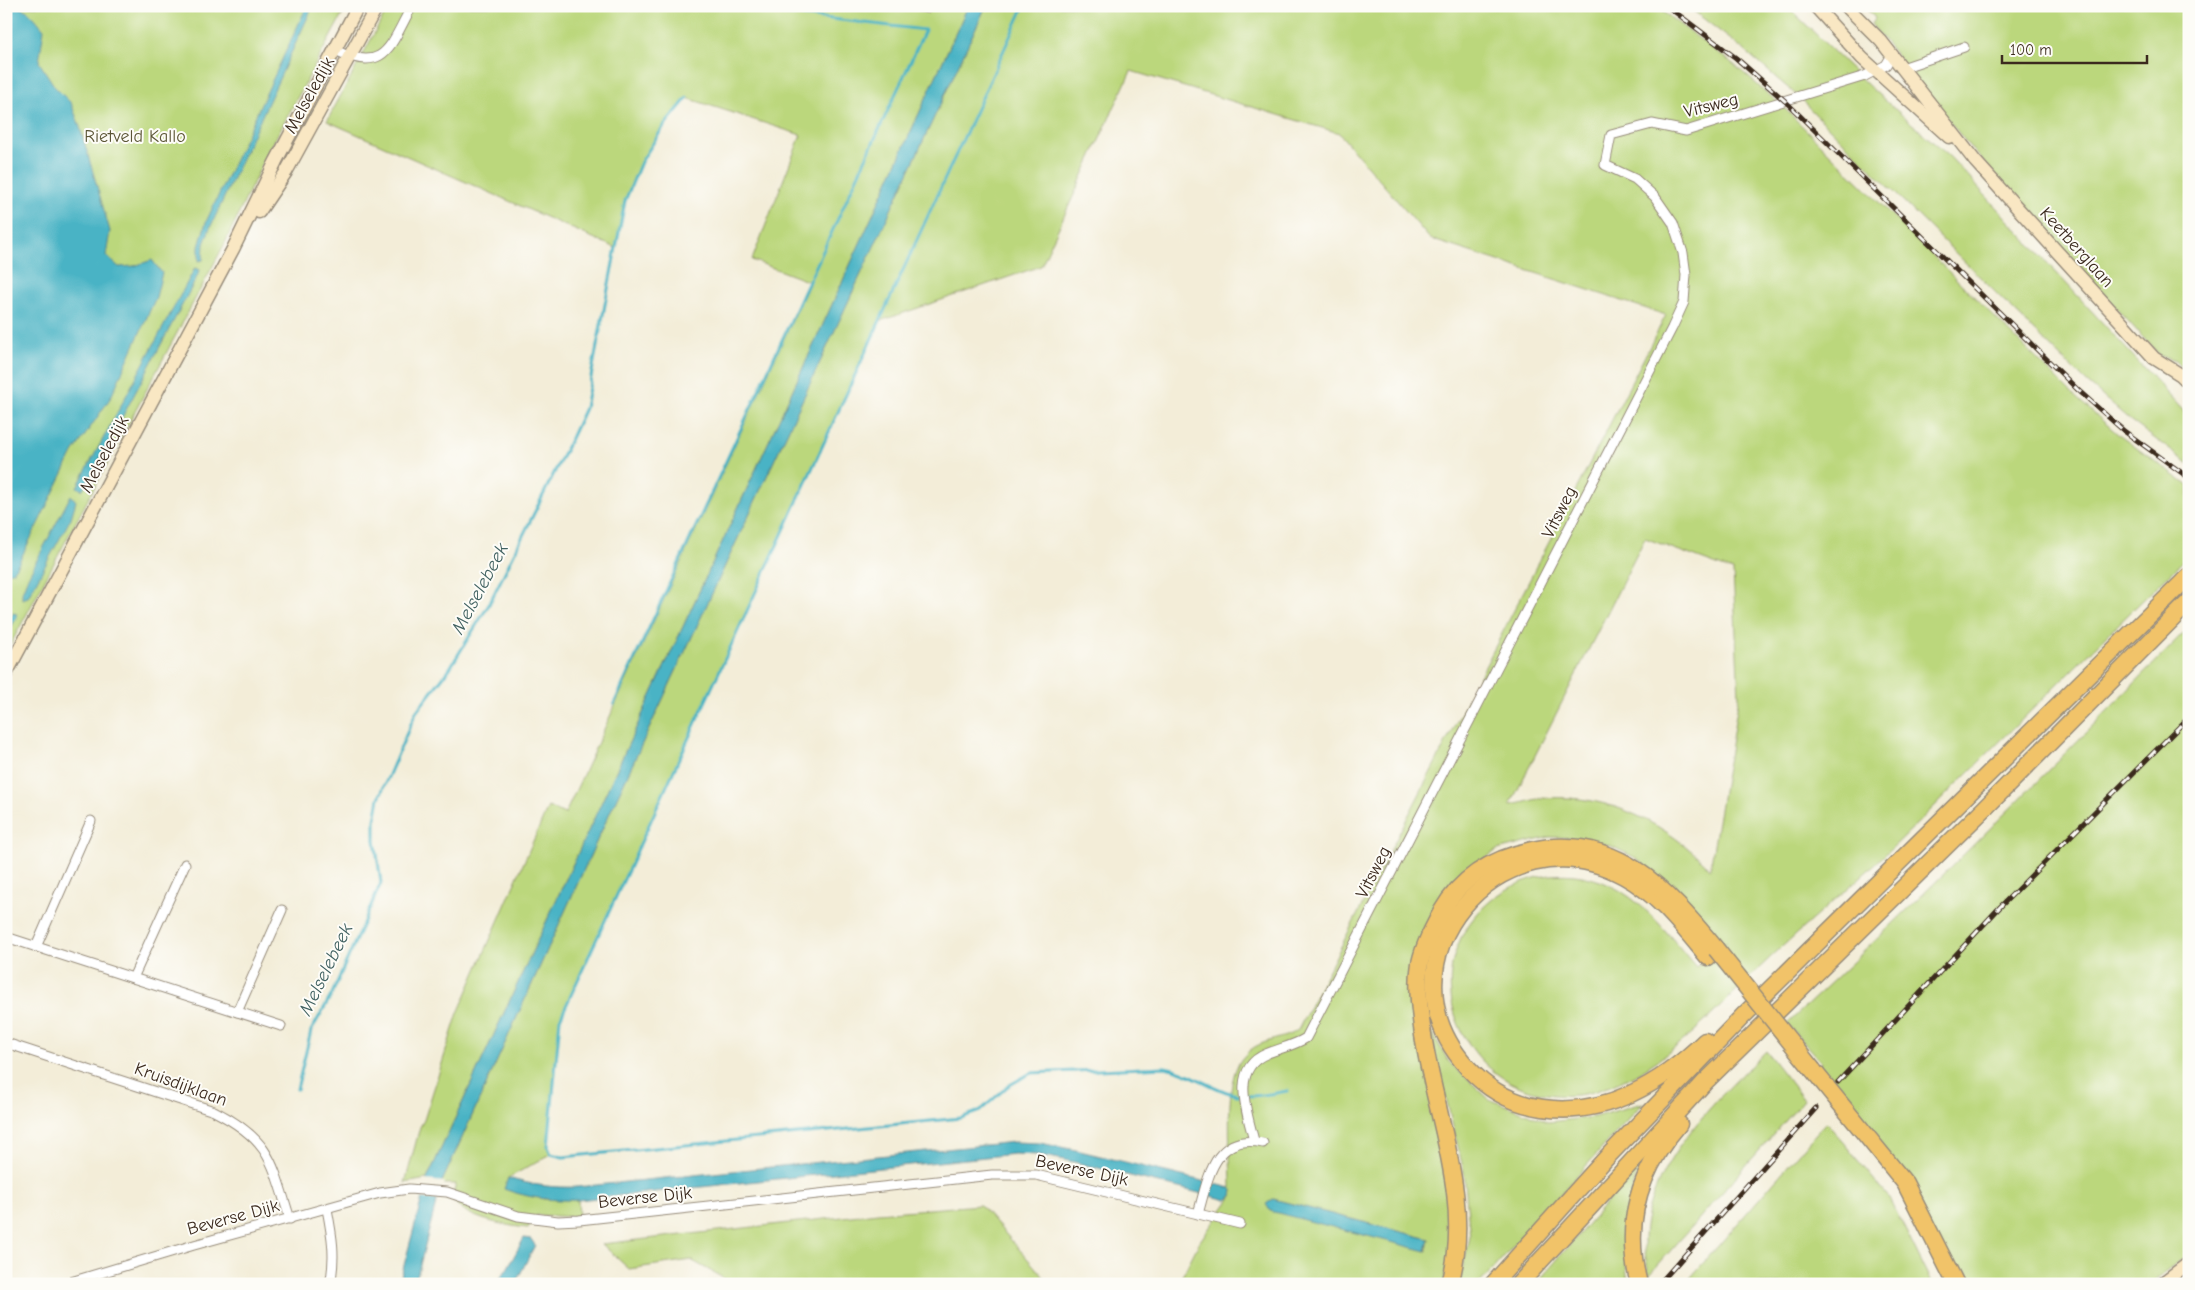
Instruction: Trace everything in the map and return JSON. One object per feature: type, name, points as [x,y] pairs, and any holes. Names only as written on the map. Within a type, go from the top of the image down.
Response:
[{"type":"highway","points":[[1493,1284],[1629,1134],[1742,1017],[2189,576]]},
{"type":"highway","points":[[1518,1284],[1698,1088],[1971,822],[2189,602]]},
{"type":"highway","points":[[1450,1284],[1456,1248],[1457,1211],[1454,1184],[1427,1062],[1418,995],[1420,963],[1430,932],[1449,898],[1470,876],[1501,858],[1550,846],[1576,847],[1606,853],[1642,872],[1665,891],[1712,953],[1810,1073],[1905,1183],[1956,1284]]},
{"type":"highway","points":[[1712,953],[1665,906],[1625,876],[1603,866],[1576,860],[1551,860],[1527,864],[1504,873],[1482,887],[1454,917],[1443,939],[1436,962],[1434,990],[1439,1021],[1458,1057],[1492,1089],[1510,1099],[1534,1107],[1556,1110],[1581,1110],[1599,1106],[1645,1088],[1672,1071],[1783,966],[1885,876]]},
{"type":"highway","points":[[1638,1284],[1631,1248],[1632,1228],[1636,1204],[1654,1160],[1666,1138],[1784,1003]]},
{"type":"highway","points":[[1810,1073],[1896,1190],[1943,1284]]},
{"type":"main road","name":"Melseledijk","points":[[6,674],[233,249],[276,161],[358,6]]},
{"type":"main road","name":"Melseledijk","points":[[233,249],[286,172],[377,6]]},
{"type":"main road","name":"Keetberglaan","points":[[1815,6],[1862,58],[1975,161]]},
{"type":"main road","name":"Keetberglaan","points":[[1846,6],[1881,41],[1975,161],[2154,358],[2161,370],[2178,381],[2189,393]]},
{"type":"main road","name":"Keetberglaan","points":[[2154,358],[2181,375],[2189,383]]},
{"type":"main road","points":[[2161,1284],[2189,1263]]},
{"type":"street","points":[[335,50],[350,57],[365,59],[376,58],[387,52],[412,6]]},
{"type":"street","points":[[914,6],[927,8]]},
{"type":"street","points":[[1902,68],[1964,47]]},
{"type":"street","points":[[1876,70],[1886,65],[1892,55]]},
{"type":"street","name":"Vitsweg","points":[[1198,1214],[1215,1159],[1226,1148],[1258,1142],[1245,1105],[1243,1089],[1248,1068],[1257,1059],[1266,1054],[1296,1045],[1306,1038],[1684,302],[1686,276],[1683,252],[1674,223],[1655,197],[1635,179],[1605,165],[1611,136],[1652,124],[1686,131],[1865,76],[1876,70]]},
{"type":"street","points":[[36,947],[91,821]]},
{"type":"street","points":[[133,978],[186,864]]},
{"type":"street","points":[[237,1012],[282,910]]},
{"type":"street","points":[[6,937],[281,1026]]},
{"type":"street","name":"Kruisdijklaan","points":[[6,1043],[214,1111],[237,1122],[251,1134],[274,1165],[290,1219]]},
{"type":"street","name":"Beverse Dijk","points":[[64,1284],[380,1193],[398,1190],[418,1189],[447,1192],[518,1216],[558,1221],[1014,1174],[1036,1175],[1061,1180],[1240,1224]]},
{"type":"street","points":[[327,1209],[334,1250],[330,1284]]},
{"type":"green space","name":"Rietveld Kallo","points":[[6,6],[347,6],[266,156],[224,245],[6,653]]},
{"type":"green space","points":[[389,6],[968,6],[820,331],[427,1179],[405,1183],[420,1127],[424,1120],[458,1013],[548,807],[565,814],[810,282],[752,260],[801,135],[687,98],[650,147],[635,174],[625,203],[616,248],[327,121]]},
{"type":"green space","points":[[986,6],[1655,6],[1732,63],[1781,105],[2073,395],[2120,436],[2189,486],[2189,555],[1886,854],[1784,944],[1691,1034],[1670,1052],[1623,1081],[1586,1094],[1552,1095],[1530,1090],[1510,1082],[1489,1067],[1477,1055],[1463,1034],[1451,997],[1453,962],[1465,930],[1487,904],[1515,885],[1548,875],[1583,876],[1619,890],[1641,906],[1696,967],[1727,941],[1723,944],[1671,885],[1634,857],[1609,845],[1577,838],[1550,837],[1497,850],[1466,872],[1414,962],[1450,1211],[1450,1248],[1444,1284],[1178,1284],[1200,1241],[1232,1196],[1230,1105],[1234,1074],[1239,1063],[1255,1047],[1298,1030],[1666,315],[1430,239],[1339,133],[1131,71],[1041,266],[880,321],[560,1019],[548,1147],[551,1154],[508,1178],[507,1183],[543,1199],[578,1200],[579,1217],[537,1215],[528,1228],[486,1220],[466,1211],[452,1198],[456,1184],[441,1184],[600,834]],"holes":[[[1645,538],[1733,571],[1739,697],[1710,869],[1676,838],[1636,815],[1615,807],[1593,801],[1570,798],[1542,798],[1510,805]],[[1273,1199],[1429,1239],[1427,1251],[1267,1204]]]},
{"type":"green space","points":[[1687,6],[1787,6],[1871,88],[1950,157],[2189,417],[2189,464],[2131,421],[2085,381],[1795,94],[1743,49]]},
{"type":"green space","points":[[1864,6],[2189,6],[2189,375],[2176,361],[2160,356],[1974,152],[1871,24],[1875,18]]},
{"type":"green space","points":[[2189,628],[2189,1255],[2149,1284],[1963,1284],[1819,1065],[1821,1062],[1787,1024],[1940,878]]},
{"type":"green space","points":[[1429,1027],[1449,1062],[1489,1099],[1548,1122],[1594,1117],[1643,1103],[1479,1284],[1459,1284],[1470,1237],[1464,1172]]},
{"type":"green space","points":[[1766,1051],[1804,1100],[1649,1275],[1644,1241],[1648,1214],[1657,1187],[1670,1161],[1706,1113]]},
{"type":"green space","points":[[1826,1122],[1890,1199],[1932,1284],[1685,1284]]},
{"type":"green space","points":[[1639,1165],[1623,1228],[1627,1275],[1631,1284],[1536,1284]]},
{"type":"green space","points":[[980,1205],[1050,1284],[734,1284],[691,1260],[629,1269],[602,1244],[878,1213]]},
{"type":"water","points":[[6,6],[24,9],[44,29],[39,62],[55,87],[71,103],[79,124],[110,231],[106,256],[119,267],[134,266],[152,260],[162,273],[156,297],[111,397],[73,453],[18,564],[12,572],[6,573]]},
{"type":"water","points":[[307,6],[313,6],[210,228],[204,244],[203,260],[199,261],[199,247],[206,222]]},
{"type":"water","points":[[968,6],[986,6],[600,834],[441,1184],[415,1284],[399,1284],[427,1179],[820,331]]},
{"type":"water","points":[[195,268],[200,270],[195,281],[82,490],[77,487]]},
{"type":"water","points":[[71,495],[76,501],[71,518],[28,597],[22,599],[22,592],[28,577]]},
{"type":"water","points":[[13,613],[17,614],[17,617],[6,636],[6,623]]},
{"type":"water","points":[[1014,1142],[1040,1143],[1076,1150],[1231,1188],[1233,1190],[1232,1196],[1227,1200],[1074,1162],[1039,1155],[1014,1154],[578,1200],[540,1198],[504,1189],[508,1178],[542,1186],[577,1187]]},
{"type":"water","points":[[1273,1199],[1429,1239],[1426,1251],[1270,1211],[1266,1204]]},
{"type":"water","points":[[524,1238],[531,1239],[535,1245],[515,1284],[496,1284],[507,1269]]},
{"type":"pier","points":[[424,1180],[445,1182],[439,1200],[418,1198]]},
{"type":"waterway","points":[[614,704],[925,30],[755,10],[753,6]]},
{"type":"waterway","points":[[1024,6],[560,1019],[548,1147],[551,1154],[563,1157],[961,1118],[980,1111],[1008,1086],[1031,1073],[1165,1067],[1182,1072],[1237,1095],[1258,1095],[1287,1091]]},
{"type":"waterway","name":"Melselebeek","points":[[297,1089],[311,1031],[331,996],[381,883],[375,840],[375,820],[379,798],[416,712],[450,668],[488,606],[585,408],[625,201],[641,162],[664,126],[687,98]]},
{"type":"railway","points":[[1667,6],[1736,58],[1785,101],[2078,390],[2124,431],[2189,478]]},
{"type":"railway","points":[[1838,1082],[2000,907],[2189,717]]},
{"type":"railway","points":[[1659,1284],[1816,1108]]}]
